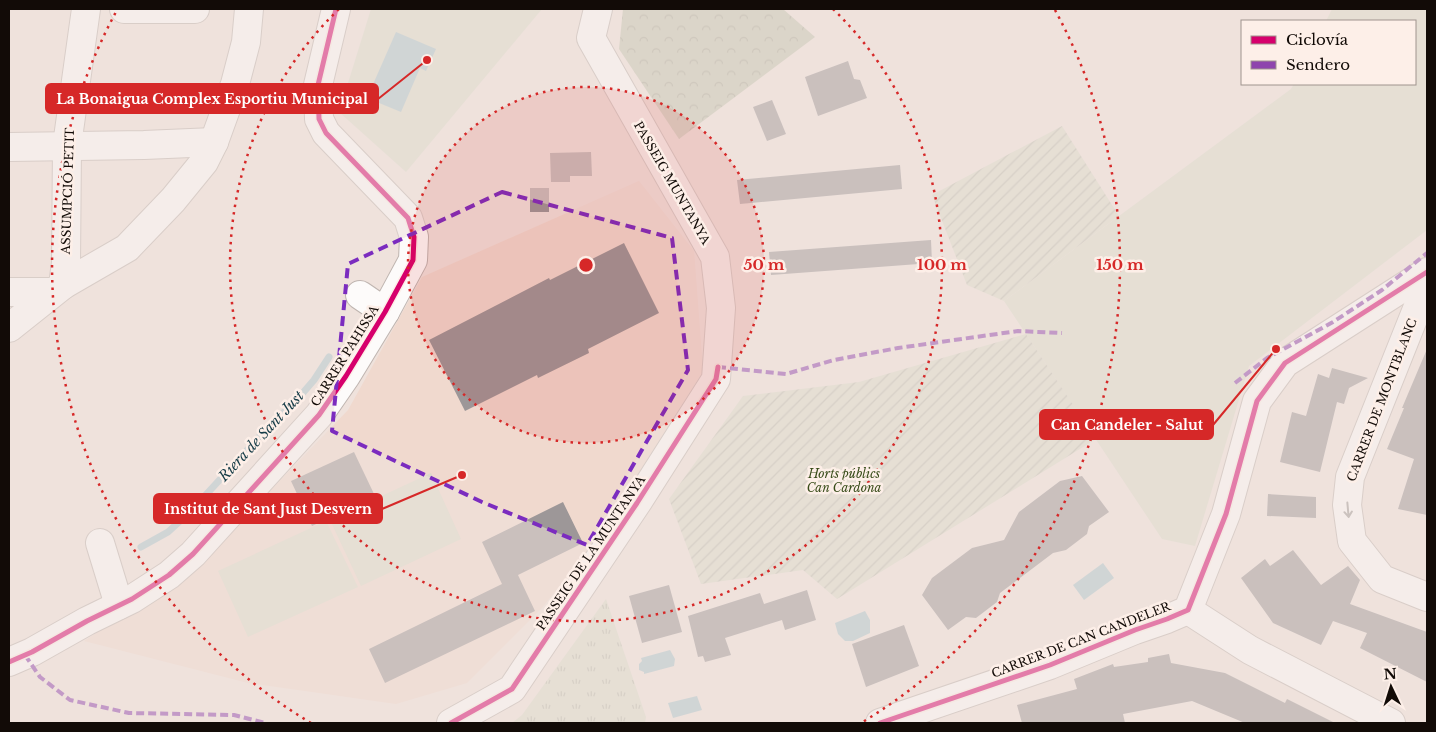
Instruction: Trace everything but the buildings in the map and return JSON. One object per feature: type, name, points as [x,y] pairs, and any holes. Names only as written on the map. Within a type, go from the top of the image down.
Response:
[{"type":"street","name":"ASSUMPCIÓ PETIT","points":[[58,288],[66,263],[67,145],[86,9]]},
{"type":"street","points":[[124,9],[195,9]]},
{"type":"street","points":[[9,328],[58,288],[127,248],[173,200],[204,162],[214,142],[239,67],[246,42],[249,9]]},
{"type":"street","name":"CARRER PAHISSA","points":[[9,662],[32,652],[87,621],[132,599],[169,575],[193,554],[320,415],[385,312],[413,260],[414,237],[408,218],[326,134],[319,119],[318,85],[336,9]]},
{"type":"street","name":"PASSEIG MUNTANYA","points":[[598,9],[591,38],[715,257],[721,308],[718,367]]},
{"type":"street","points":[[9,147],[214,142]]},
{"type":"street","name":"CARRER DE CAN CANDELER","points":[[880,723],[1050,665],[1188,610],[1226,514],[1257,401],[1285,364],[1427,272]]},
{"type":"street","name":"CARRER DE MONTBLANC","points":[[1427,284],[1350,477],[1347,505],[1352,541],[1382,579],[1427,597]]},
{"type":"street","points":[[9,292],[58,288]]},
{"type":"street","points":[[360,295],[385,312]]},
{"type":"street","name":"PASSEIG DE LA MUNTANYA","points":[[451,723],[512,689],[658,470],[716,379],[718,367]]},
{"type":"street","points":[[100,543],[119,605]]},
{"type":"street","points":[[1188,610],[1250,650],[1391,723]]},
{"type":"highlighted area","points":[[502,192],[672,238],[688,370],[587,545],[482,502],[332,431],[348,264]]},
{"type":"shaded area","points":[[639,181],[694,251],[703,371],[597,539],[541,609],[467,683],[396,704],[248,683],[84,641],[196,568],[348,410],[422,277]]},
{"type":"green space","points":[[371,9],[542,9],[406,172],[339,112]]},
{"type":"green space","points":[[623,9],[783,9],[815,37],[679,139],[619,49]]},
{"type":"green space","points":[[1332,9],[1427,9],[1427,230],[1249,366],[1195,546],[1162,539],[1004,301],[1291,89],[1293,85],[1416,85],[1416,20],[1326,20]]},
{"type":"green space","points":[[1062,126],[1119,216],[1004,301],[967,285],[932,195]]},
{"type":"green space","name":"Horts públics Can Cardona","points":[[1026,334],[1096,439],[837,599],[803,570],[701,584],[669,499],[743,396],[859,382]]},
{"type":"green space","points":[[431,473],[461,539],[361,586],[330,520]]},
{"type":"green space","points":[[326,521],[358,587],[248,637],[218,571]]},
{"type":"green space","points":[[606,599],[646,717],[645,723],[512,723],[522,715]]},
{"type":"water","points":[[396,32],[436,49],[426,71],[420,68],[401,112],[367,98]]},
{"type":"water","points":[[1103,563],[1114,578],[1084,600],[1073,585]]},
{"type":"water","points":[[865,611],[870,620],[870,633],[853,641],[845,641],[838,634],[835,623]]},
{"type":"water","points":[[670,650],[675,659],[674,666],[644,674],[644,672],[639,670],[641,658]]},
{"type":"water","points":[[697,696],[702,710],[673,718],[668,703]]},
{"type":"waterway","name":"Riera de Sant Just","points":[[141,547],[168,532],[190,512],[272,423],[295,402],[314,380],[329,357]]},
{"type":"marked path","points":[[1235,383],[1267,358],[1333,322],[1382,290],[1427,253]]},
{"type":"marked path","points":[[718,367],[786,374],[834,360],[898,348],[1018,331],[1062,333]]},
{"type":"marked path","points":[[25,655],[40,677],[70,700],[129,713],[234,715],[265,723]]},
{"type":"cycle path","points":[[9,662],[32,652],[87,621],[132,599],[169,575],[193,554],[319,415],[346,376],[385,312],[413,260],[414,237],[408,218],[326,133],[319,119],[318,85],[336,9]]},
{"type":"cycle path","points":[[880,723],[1050,665],[1188,610],[1226,514],[1257,401],[1285,363],[1427,272]]},
{"type":"cycle path","points":[[451,723],[512,689],[637,503],[716,379],[718,367]]},
{"type":"place","name":"La Bonaigua Complex Esportiu Municipal","points":[[427,60]]},
{"type":"place","name":"Can Candeler - Salut","points":[[1276,349]]},
{"type":"place","name":"Institut de Sant Just Desvern","points":[[462,475]]}]
